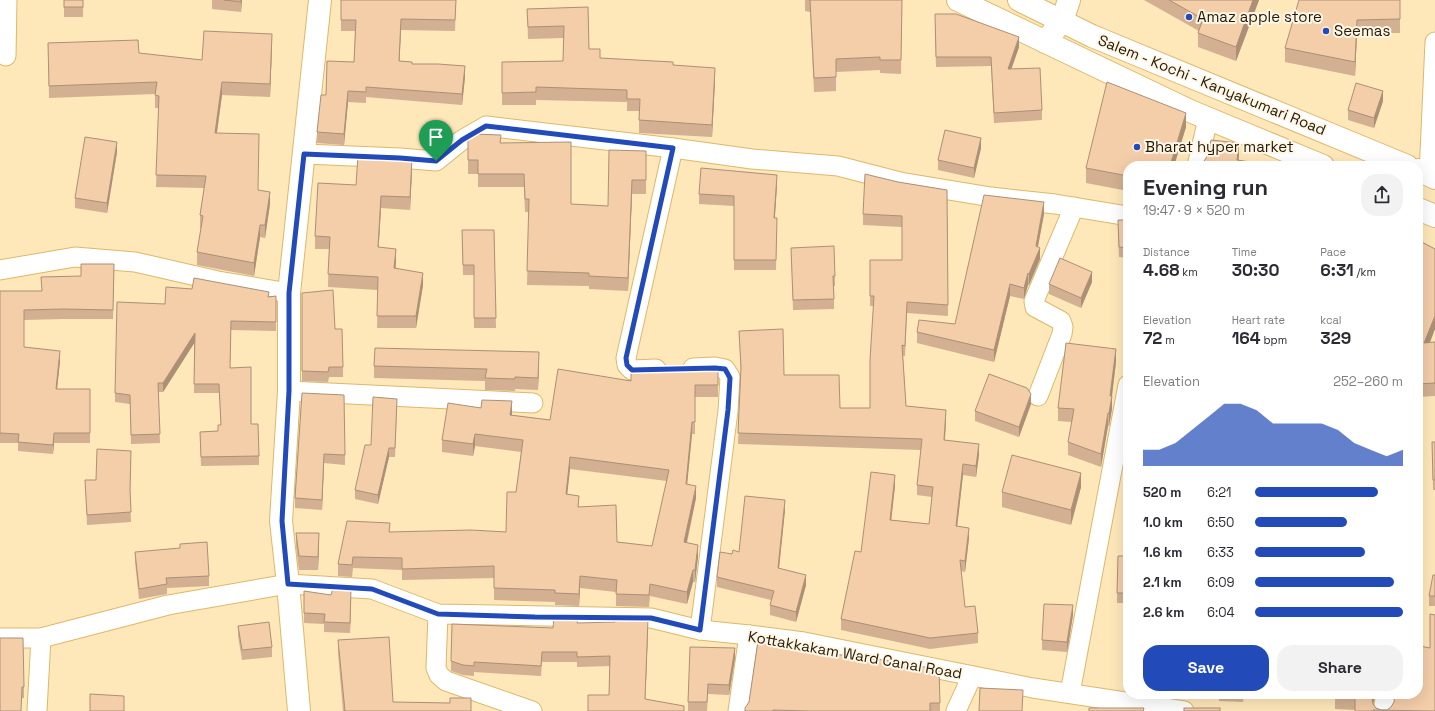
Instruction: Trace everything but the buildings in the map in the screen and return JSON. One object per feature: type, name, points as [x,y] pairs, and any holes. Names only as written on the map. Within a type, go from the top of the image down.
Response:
[{"type":"main road","points":[[299,711],[282,521],[289,391],[289,293],[320,0]]},
{"type":"main road","name":"Salem - Kochi - Kanyakumari Road","points":[[958,0],[1190,112],[1311,161]]},
{"type":"main road","name":"Salem - Kochi - Kanyakumari Road","points":[[1019,0],[1092,36],[1395,161]]},
{"type":"main road","points":[[1045,42],[1062,21],[1069,0]]},
{"type":"main road","points":[[1423,211],[1435,216]]},
{"type":"street","points":[[6,56],[7,0]]},
{"type":"street","points":[[1427,174],[1435,42]]},
{"type":"street","points":[[1198,161],[1208,119]]},
{"type":"street","points":[[304,154],[436,161],[462,140],[486,126],[752,159],[838,166],[900,182],[991,197],[1055,204],[1123,215]]},
{"type":"street","points":[[673,148],[626,358],[627,365],[632,370],[715,368],[725,369],[730,378],[728,410],[700,630]]},
{"type":"street","points":[[1038,396],[1062,334],[1063,327],[1061,321],[1035,307],[1034,301],[1074,207]]},
{"type":"street","points":[[0,270],[75,257],[90,258],[135,262],[218,281],[289,293]]},
{"type":"street","points":[[289,391],[533,403]]},
{"type":"street","points":[[1070,694],[1123,412]]},
{"type":"street","name":"Kottakkakam Ward Canal Road","points":[[0,638],[41,638],[168,605],[288,584],[372,589],[438,614],[651,618],[700,630],[804,642],[1033,688],[1184,711]]},
{"type":"street","points":[[438,614],[436,668],[439,675],[446,681],[532,711]]},
{"type":"street","points":[[738,711],[749,635]]},
{"type":"street","points":[[37,711],[41,638]]},
{"type":"street","points":[[956,711],[972,676]]},
{"type":"street","points":[[1383,711],[1385,699]]},
{"type":"place","name":"Amaz apple store","points":[[1189,17]]},
{"type":"place","name":"Seemas","points":[[1326,31]]},
{"type":"place","name":"Bharat hyper market","points":[[1137,147]]},
{"type":"route","points":[[486,126],[673,148],[626,358],[627,365],[632,370],[715,368],[725,369],[730,378],[728,410],[700,630],[651,618],[438,614],[372,589],[288,584],[282,521],[289,391],[289,293],[304,154],[436,161],[462,140],[486,126]]}]
